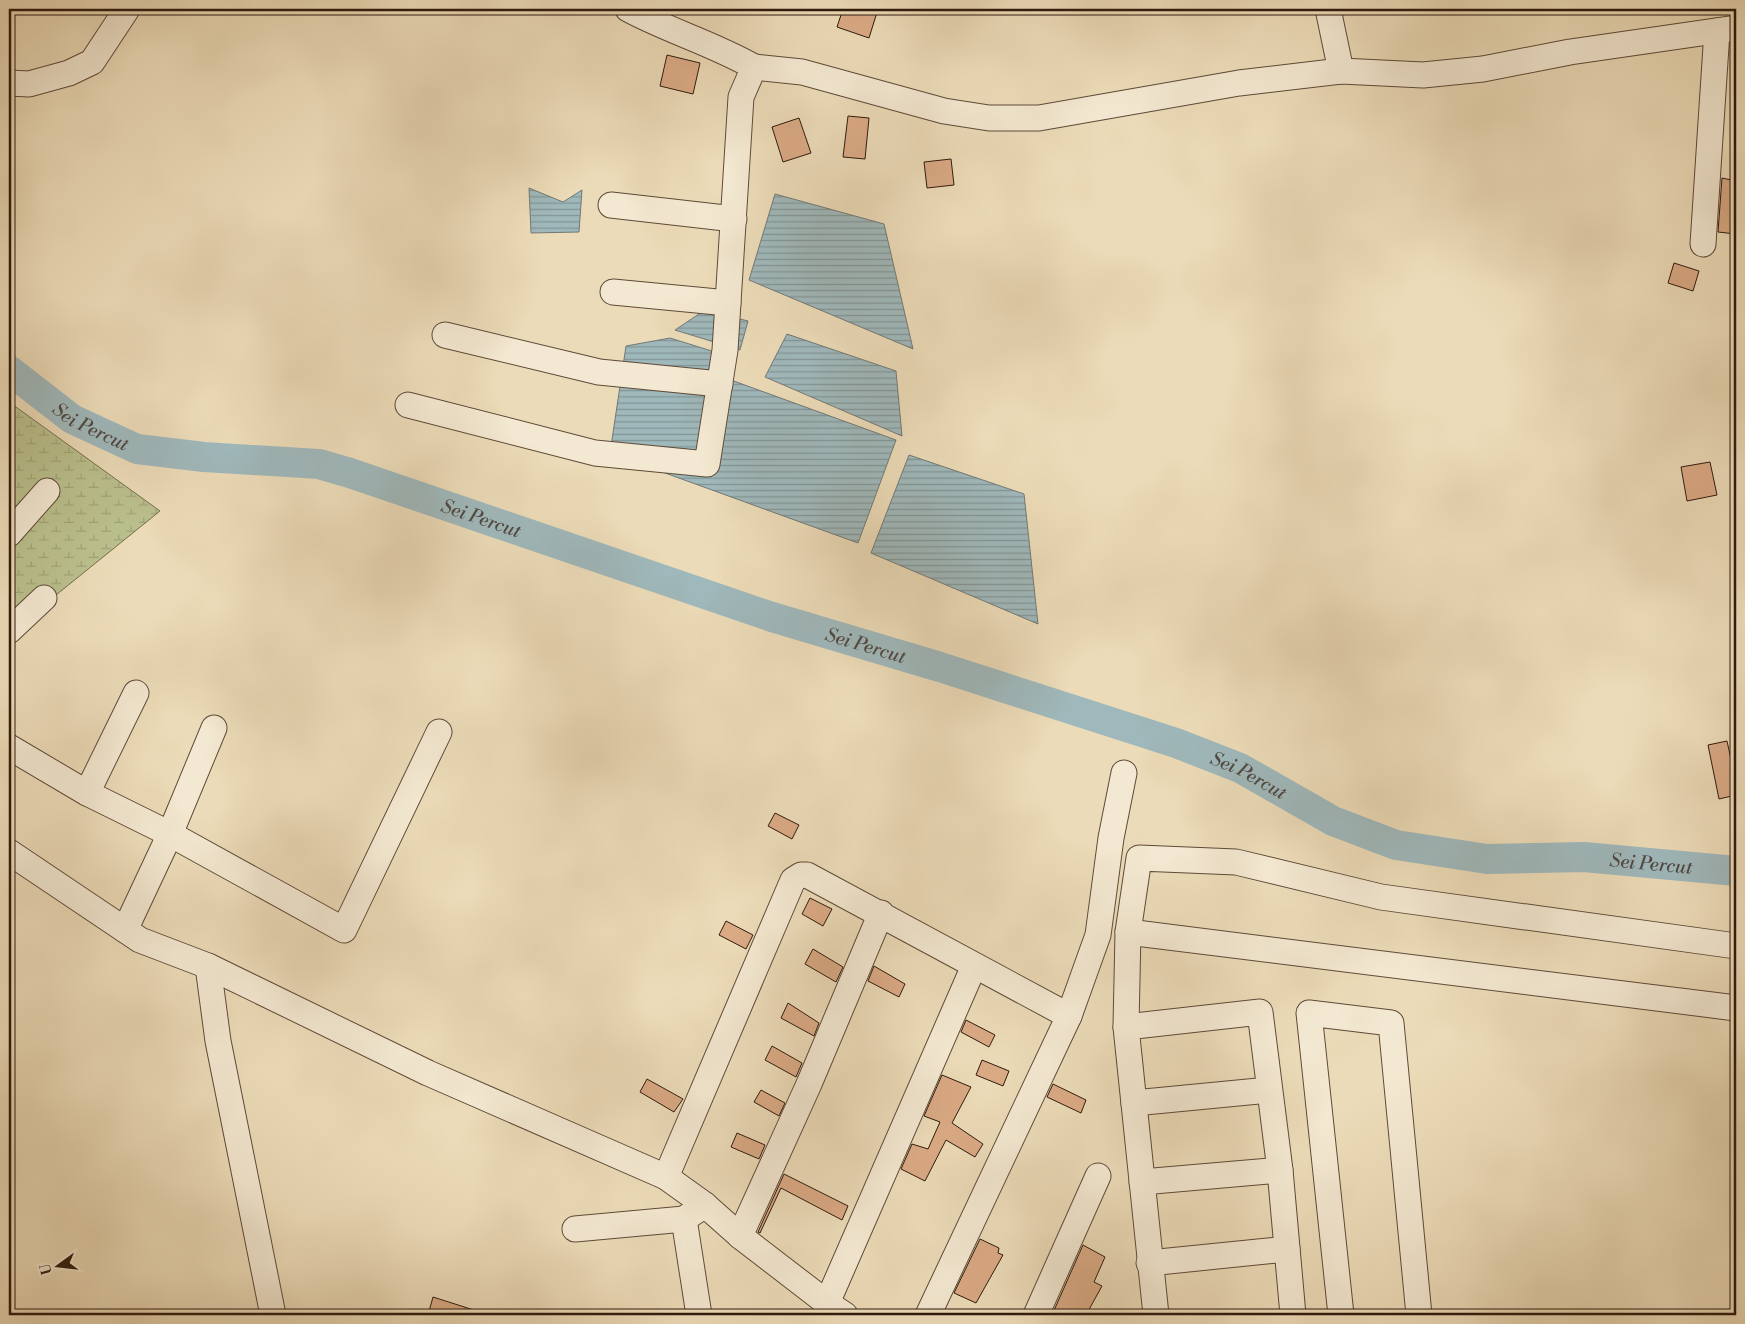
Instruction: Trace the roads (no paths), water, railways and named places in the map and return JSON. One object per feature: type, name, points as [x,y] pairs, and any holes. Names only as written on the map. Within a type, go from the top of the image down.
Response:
[{"type":"street","points":[[9,83],[29,84],[69,73],[92,62],[127,9]]},
{"type":"street","points":[[628,9],[649,20],[733,55],[754,67],[802,72],[944,111],[989,118],[1039,118],[1239,83],[1341,71],[1423,75],[1483,69],[1570,52],[1726,30],[1703,244]]},
{"type":"street","points":[[1328,9],[1341,71]]},
{"type":"street","points":[[408,405],[595,453],[707,464],[720,384],[728,302],[741,97],[754,67]]},
{"type":"street","points":[[611,205],[734,219]]},
{"type":"street","points":[[613,292],[728,302]]},
{"type":"street","points":[[445,335],[599,372],[720,384]]},
{"type":"street","points":[[9,534],[47,491]]},
{"type":"street","points":[[9,631],[44,598]]},
{"type":"street","points":[[87,793],[136,693]]},
{"type":"street","points":[[125,930],[170,834],[214,728]]},
{"type":"street","points":[[9,747],[87,793],[170,834],[344,930],[439,732]]},
{"type":"street","points":[[928,1315],[1069,1016],[1098,935],[1111,838],[1124,773]]},
{"type":"street","points":[[9,852],[140,940],[208,966],[428,1073],[666,1178],[705,1205],[740,1236],[836,1309],[974,966]]},
{"type":"street","points":[[1156,1315],[1149,1263],[1126,1027],[1128,932],[1139,858],[1236,862],[1381,897],[1736,946]]},
{"type":"street","points":[[666,1178],[793,880],[801,875],[807,875],[880,913],[974,966],[1069,1016]]},
{"type":"street","points":[[740,1236],[809,1084],[880,913]]},
{"type":"street","points":[[1128,932],[1736,1008]]},
{"type":"street","points":[[208,966],[218,1041],[273,1315]]},
{"type":"street","points":[[1126,1027],[1260,1012],[1280,1170],[1293,1315]]},
{"type":"street","points":[[1341,1315],[1309,1014],[1391,1023],[1419,1315]]},
{"type":"street","points":[[1134,1103],[1269,1090]]},
{"type":"street","points":[[1142,1182],[1280,1170]]},
{"type":"street","points":[[1036,1315],[1098,1176]]},
{"type":"street","points":[[575,1229],[684,1219],[705,1205]]},
{"type":"street","points":[[684,1219],[700,1315]]},
{"type":"street","points":[[1149,1263],[1287,1249]]},
{"type":"water","points":[[529,188],[563,202],[582,190],[579,232],[531,233]]},
{"type":"water","points":[[775,194],[884,224],[913,349],[749,280]]},
{"type":"water","points":[[705,310],[748,321],[740,350],[675,330]]},
{"type":"water","points":[[787,334],[896,371],[902,436],[765,377]]},
{"type":"water","points":[[670,338],[731,357],[731,380],[896,440],[858,543],[610,453],[626,346]]},
{"type":"water","points":[[909,455],[1024,494],[1038,624],[871,553]]},
{"type":"waterway","name":"Sei Percut","points":[[9,370],[72,419],[137,449],[204,457],[319,464],[350,473],[772,617],[940,667],[1176,743],[1240,768],[1333,821],[1396,845],[1487,859],[1584,857],[1736,871]]}]
